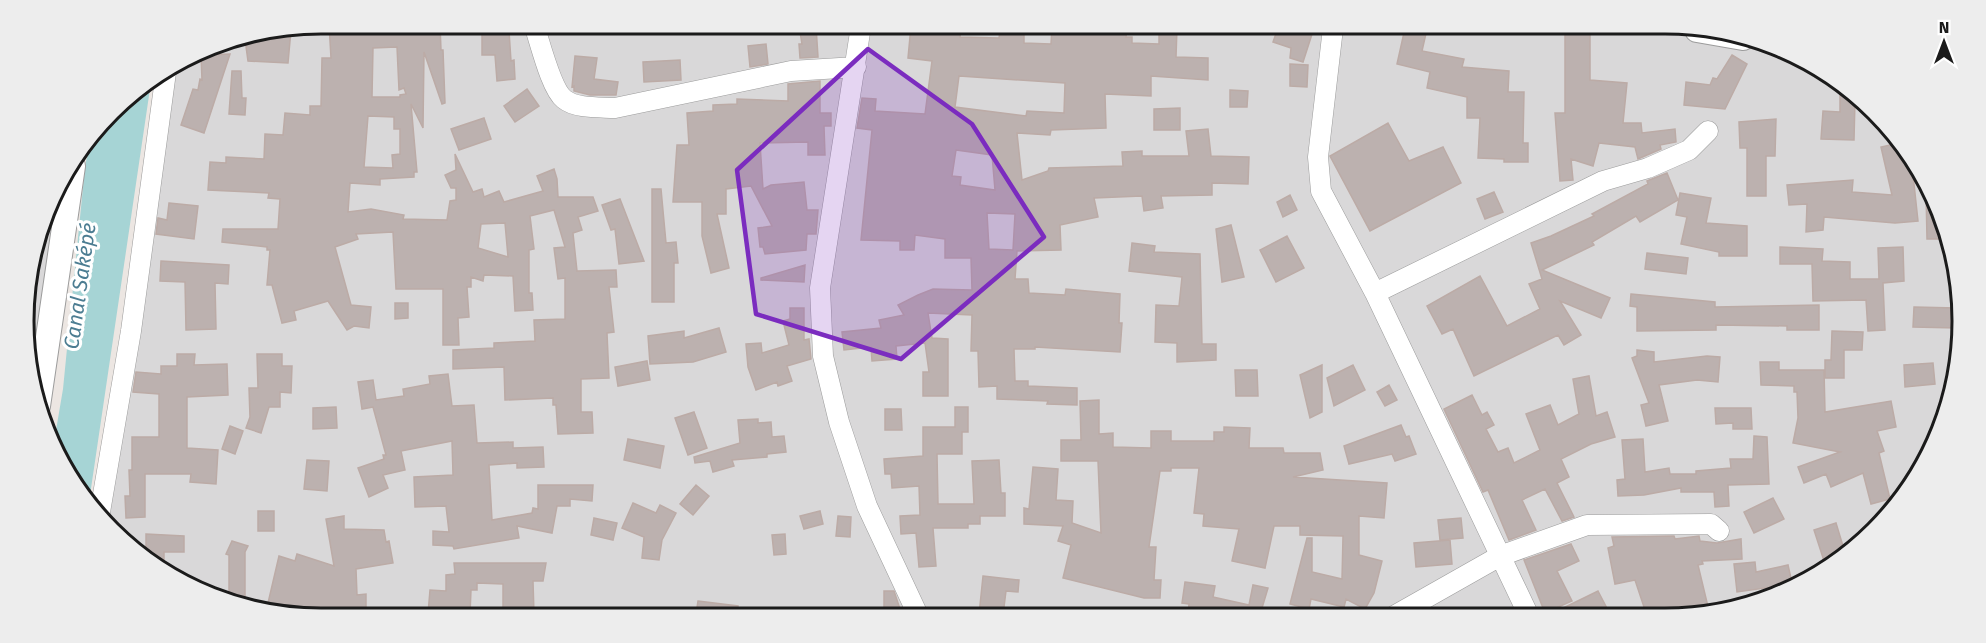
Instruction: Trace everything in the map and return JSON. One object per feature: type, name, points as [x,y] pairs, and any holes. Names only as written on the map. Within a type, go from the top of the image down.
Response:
[{"type":"street","points":[[537,34],[557,91],[565,100],[585,106],[615,108],[791,70],[856,67]]},
{"type":"street","points":[[860,34],[820,288],[823,356],[839,422],[867,506],[915,608]]},
{"type":"street","points":[[1332,34],[1318,157],[1321,191],[1375,293],[1524,608]]},
{"type":"street","points":[[101,505],[131,331],[165,81]]},
{"type":"street","points":[[1375,293],[1602,181],[1647,168],[1689,150],[1708,131]]},
{"type":"street","points":[[39,368],[39,340],[69,185]]},
{"type":"street","points":[[1408,608],[1500,556],[1587,525],[1711,524],[1719,531]]},
{"type":"highlighted area","points":[[868,49],[972,124],[1044,237],[901,359],[756,314],[737,170]]},
{"type":"shaded area","points":[[322,34],[1664,34],[1702,37],[1757,50],[1808,73],[1854,106],[1880,132],[1913,178],[1930,212],[1942,247],[1949,284],[1951,340],[1942,396],[1922,448],[1892,496],[1854,537],[1808,570],[1757,593],[1702,606],[1683,608],[303,608],[247,599],[195,579],[147,549],[108,513],[171,78],[212,56],[247,44],[284,37]]},
{"type":"shaded area","points":[[54,218],[35,340],[37,284],[44,247]]},
{"type":"water","name":"Canal Saképé","points":[[149,92],[91,491],[73,465],[56,431],[63,389],[88,156],[106,132]]},
{"type":"building","points":[[330,34],[440,34],[445,103],[442,104],[424,52],[423,128],[411,104],[417,172],[414,172],[414,177],[380,179],[380,185],[350,183],[348,212],[371,209],[404,215],[403,219],[447,220],[450,201],[456,200],[456,188],[451,188],[445,175],[456,170],[455,154],[473,192],[482,189],[484,197],[499,191],[504,202],[543,191],[537,176],[554,169],[558,197],[593,197],[598,211],[578,217],[582,230],[573,233],[577,271],[616,270],[617,287],[609,287],[614,332],[607,333],[609,378],[581,379],[581,412],[592,412],[593,433],[558,434],[556,405],[553,405],[553,398],[505,400],[504,367],[453,369],[453,350],[494,348],[494,343],[535,341],[534,320],[565,319],[565,278],[558,279],[554,248],[565,247],[554,210],[530,216],[534,249],[529,250],[529,293],[532,293],[533,310],[515,311],[513,276],[484,275],[483,281],[471,277],[471,287],[467,287],[469,317],[458,318],[459,345],[443,345],[443,289],[396,289],[393,232],[356,234],[358,239],[335,247],[351,305],[371,307],[369,328],[354,326],[347,330],[328,301],[294,311],[296,320],[282,323],[272,285],[267,285],[270,250],[267,250],[267,247],[222,242],[223,229],[278,229],[280,199],[268,198],[269,193],[208,190],[210,162],[226,163],[226,157],[264,159],[265,134],[283,135],[285,113],[310,115],[310,106],[321,106],[322,58],[331,58]],"holes":[[[397,47],[399,90],[404,88],[406,94],[400,97],[372,97],[373,48]],[[368,116],[394,117],[394,129],[400,129],[400,154],[392,155],[393,168],[364,167]],[[505,223],[508,257],[478,248],[481,224]]]},
{"type":"building","points":[[482,34],[509,34],[515,79],[497,81],[495,55],[482,55]]},
{"type":"building","points":[[800,34],[817,34],[818,57],[800,58],[799,44],[802,44]]},
{"type":"building","points":[[910,34],[960,34],[960,37],[999,38],[1000,34],[1024,34],[1024,43],[1051,44],[1052,34],[1126,34],[1126,37],[1132,37],[1132,43],[1159,44],[1159,34],[1177,34],[1176,57],[1208,58],[1208,80],[1151,76],[1151,96],[1105,94],[1106,128],[1051,130],[1050,135],[1017,133],[1022,180],[1048,171],[1049,168],[1123,166],[1122,152],[1142,151],[1142,156],[1189,156],[1186,131],[1208,129],[1211,156],[1249,157],[1248,184],[1212,183],[1212,195],[1161,196],[1163,208],[1144,211],[1142,196],[1094,198],[1098,217],[1060,225],[1061,250],[1017,251],[1015,279],[1028,279],[1029,293],[1065,295],[1066,289],[1120,294],[1119,323],[1122,323],[1120,352],[1035,347],[1035,349],[1014,349],[1015,381],[1028,381],[1028,386],[1077,388],[1077,405],[1047,404],[1048,401],[997,399],[997,386],[979,387],[978,351],[971,351],[972,315],[928,313],[932,338],[948,339],[948,396],[923,396],[923,372],[929,372],[925,343],[896,346],[897,359],[872,361],[871,347],[844,350],[842,332],[881,328],[879,320],[904,315],[898,305],[918,295],[933,289],[972,290],[971,258],[945,258],[945,239],[915,235],[914,250],[900,250],[900,241],[861,240],[872,130],[857,128],[862,98],[876,99],[875,111],[925,114],[932,61],[908,58]],"holes":[[[959,76],[1065,83],[1064,113],[1027,111],[1026,116],[955,107]],[[956,150],[992,155],[995,190],[960,185],[961,177],[952,176]],[[987,213],[1015,214],[1013,250],[989,249]]]},
{"type":"building","points":[[1276,34],[1312,34],[1303,62],[1290,58],[1291,48],[1273,42]]},
{"type":"building","points":[[1404,34],[1426,34],[1422,51],[1464,59],[1462,67],[1509,71],[1508,92],[1524,92],[1523,143],[1528,143],[1528,162],[1504,162],[1504,159],[1478,158],[1480,118],[1467,118],[1467,97],[1427,88],[1430,72],[1397,64]]},
{"type":"building","points":[[1565,34],[1590,34],[1590,80],[1627,83],[1623,123],[1641,123],[1642,133],[1675,129],[1676,142],[1660,145],[1661,149],[1638,159],[1635,147],[1599,143],[1593,166],[1571,159],[1573,180],[1560,181],[1555,113],[1565,113]]},
{"type":"building","points":[[290,36],[288,63],[248,61],[246,44]]},
{"type":"building","points":[[766,44],[768,64],[750,67],[748,46]]},
{"type":"building","points":[[216,54],[230,54],[204,133],[181,125],[193,89],[198,90],[200,79],[202,80],[201,61]]},
{"type":"building","points":[[1732,55],[1747,64],[1725,109],[1684,105],[1686,82],[1710,85],[1713,78],[1717,79]]},
{"type":"building","points":[[575,56],[597,58],[594,79],[618,82],[616,95],[590,95],[574,91],[574,86],[572,87]]},
{"type":"building","points":[[680,60],[681,80],[644,82],[643,62]]},
{"type":"building","points":[[1290,64],[1308,65],[1307,87],[1290,86]]},
{"type":"building","points":[[232,71],[241,71],[242,98],[246,98],[245,115],[229,114]]},
{"type":"building","points":[[820,81],[820,113],[831,113],[831,126],[824,126],[825,155],[808,155],[808,142],[760,143],[763,189],[771,185],[804,182],[807,210],[818,210],[816,234],[807,234],[806,250],[765,254],[763,247],[760,247],[758,228],[772,226],[751,186],[726,189],[726,214],[717,214],[729,268],[711,273],[702,236],[702,202],[673,202],[677,145],[689,145],[687,113],[713,111],[713,105],[737,104],[737,99],[788,101],[788,84]]},
{"type":"building","points":[[527,89],[539,106],[515,122],[504,106]]},
{"type":"building","points":[[1230,90],[1248,91],[1247,107],[1230,107]]},
{"type":"building","points":[[1840,95],[1855,107],[1854,140],[1821,139],[1823,111],[1840,112]]},
{"type":"building","points":[[1180,108],[1180,130],[1154,130],[1154,109]]},
{"type":"building","points":[[484,118],[491,139],[459,150],[451,129]]},
{"type":"building","points":[[1776,119],[1775,156],[1766,156],[1766,196],[1747,196],[1747,148],[1740,148],[1739,122]]},
{"type":"building","points":[[1388,123],[1409,161],[1443,147],[1461,183],[1370,231],[1330,156]]},
{"type":"building","points":[[1890,145],[1913,179],[1918,221],[1895,223],[1824,217],[1823,230],[1806,232],[1807,204],[1789,205],[1787,185],[1853,180],[1852,192],[1892,195],[1881,147]]},
{"type":"building","points":[[1667,173],[1678,200],[1640,222],[1636,216],[1592,242],[1594,245],[1542,270],[1610,298],[1601,318],[1560,301],[1581,335],[1564,345],[1558,335],[1474,376],[1453,329],[1442,334],[1427,306],[1480,276],[1507,326],[1540,309],[1529,284],[1542,279],[1531,243],[1594,216],[1592,214],[1648,184],[1647,181]]},
{"type":"building","points":[[652,189],[661,189],[666,243],[676,242],[678,263],[674,263],[674,302],[652,302]]},
{"type":"building","points":[[1494,192],[1503,212],[1485,219],[1477,199]]},
{"type":"building","points":[[1680,193],[1711,198],[1706,223],[1747,226],[1747,256],[1719,256],[1719,252],[1681,244],[1687,217],[1676,215]]},
{"type":"building","points":[[1290,195],[1297,210],[1283,217],[1277,202]]},
{"type":"building","points":[[620,199],[644,261],[619,264],[615,229],[611,230],[602,205]]},
{"type":"building","points":[[169,203],[198,206],[194,239],[156,234],[158,218],[167,220]]},
{"type":"building","points":[[1926,204],[1939,239],[1927,239]]},
{"type":"building","points":[[1231,225],[1244,277],[1222,282],[1216,229]]},
{"type":"building","points":[[1287,236],[1304,268],[1276,282],[1260,250]]},
{"type":"building","points":[[1132,243],[1155,246],[1154,252],[1200,254],[1202,344],[1216,344],[1216,360],[1177,362],[1177,343],[1155,342],[1156,305],[1179,306],[1182,277],[1129,271]]},
{"type":"building","points":[[1780,247],[1823,249],[1822,261],[1850,262],[1850,279],[1879,279],[1878,248],[1903,247],[1904,281],[1883,283],[1885,330],[1868,331],[1866,300],[1813,301],[1812,264],[1780,264]]},
{"type":"building","points":[[1647,253],[1688,258],[1686,274],[1645,269]]},
{"type":"building","points":[[161,261],[229,265],[228,284],[215,283],[216,329],[186,330],[185,282],[160,281]]},
{"type":"building","points":[[805,265],[804,282],[761,280],[761,278]]},
{"type":"building","points":[[1631,294],[1715,302],[1715,307],[1819,305],[1819,330],[1787,330],[1787,326],[1716,325],[1716,330],[1637,331],[1637,307],[1630,306]]},
{"type":"building","points":[[395,303],[408,303],[408,318],[395,319]]},
{"type":"building","points":[[1914,307],[1951,308],[1952,328],[1913,327]]},
{"type":"building","points":[[790,308],[804,308],[804,340],[809,339],[811,359],[787,366],[792,381],[778,386],[777,382],[756,390],[748,367],[746,344],[761,343],[762,353],[789,345],[783,321],[790,319]]},
{"type":"building","points":[[719,328],[726,352],[693,362],[650,364],[648,336],[684,331],[684,338]]},
{"type":"building","points":[[1832,331],[1863,332],[1862,350],[1844,350],[1844,378],[1825,378],[1825,360],[1831,360]]},
{"type":"building","points":[[1637,350],[1654,352],[1654,362],[1707,356],[1720,357],[1718,382],[1697,380],[1659,385],[1668,421],[1646,426],[1641,405],[1649,403],[1632,358],[1637,356]]},
{"type":"building","points":[[177,354],[195,354],[194,365],[227,364],[228,395],[187,397],[187,448],[218,450],[216,484],[190,482],[191,474],[145,474],[145,517],[126,518],[125,496],[130,496],[129,470],[132,470],[132,437],[159,437],[159,394],[133,392],[136,372],[161,374],[161,366],[177,366]]},
{"type":"building","points":[[257,354],[282,354],[282,366],[292,366],[291,393],[280,392],[280,407],[269,407],[261,433],[246,428],[250,417],[249,388],[258,388]]},
{"type":"building","points":[[647,361],[650,380],[618,386],[615,367]]},
{"type":"building","points":[[1760,362],[1779,362],[1779,370],[1824,370],[1825,412],[1891,401],[1896,427],[1877,431],[1884,451],[1879,453],[1889,499],[1871,504],[1863,473],[1831,487],[1826,474],[1804,483],[1798,467],[1840,452],[1793,443],[1798,418],[1797,392],[1794,392],[1794,386],[1761,385]]},
{"type":"building","points":[[1933,363],[1935,384],[1905,387],[1904,365]]},
{"type":"building","points":[[1322,365],[1322,412],[1310,418],[1300,375]]},
{"type":"building","points":[[1353,365],[1365,390],[1334,406],[1327,378]]},
{"type":"building","points":[[1235,370],[1257,370],[1258,396],[1236,396]]},
{"type":"building","points":[[448,374],[452,406],[474,405],[477,443],[513,442],[513,448],[543,447],[544,467],[517,468],[517,463],[489,465],[492,520],[532,513],[533,508],[538,509],[538,485],[593,485],[592,501],[570,499],[570,506],[557,506],[552,533],[517,526],[519,538],[454,549],[453,546],[433,545],[433,531],[449,532],[446,506],[415,507],[414,477],[453,475],[452,441],[401,451],[405,470],[383,475],[388,488],[369,497],[358,468],[384,459],[383,455],[386,455],[373,407],[362,409],[358,382],[373,380],[376,400],[404,396],[403,389],[430,384],[429,376]]},
{"type":"building","points":[[1589,376],[1596,416],[1607,412],[1615,437],[1591,444],[1561,459],[1569,477],[1557,483],[1574,517],[1562,521],[1545,489],[1522,500],[1536,530],[1509,540],[1488,490],[1483,492],[1444,409],[1472,395],[1482,415],[1487,412],[1494,425],[1486,429],[1498,452],[1508,448],[1514,463],[1540,450],[1526,414],[1550,405],[1558,425],[1579,414],[1573,379]]},
{"type":"building","points":[[1389,385],[1397,400],[1385,406],[1377,392]]},
{"type":"building","points":[[1099,400],[1099,434],[1113,433],[1113,447],[1151,448],[1151,431],[1171,431],[1171,441],[1214,441],[1214,432],[1224,432],[1224,427],[1250,428],[1249,448],[1283,448],[1284,453],[1320,453],[1323,470],[1293,477],[1387,483],[1384,518],[1359,516],[1359,555],[1382,561],[1374,593],[1366,608],[1346,599],[1344,607],[1311,599],[1309,608],[1290,604],[1307,538],[1312,538],[1312,572],[1342,579],[1343,536],[1300,535],[1300,526],[1274,526],[1265,568],[1232,561],[1239,529],[1203,526],[1204,514],[1194,513],[1199,468],[1171,468],[1171,471],[1160,471],[1149,547],[1156,547],[1154,580],[1161,580],[1160,598],[1144,598],[1063,578],[1071,545],[1058,541],[1063,526],[1024,524],[1024,508],[1029,509],[1033,467],[1058,469],[1056,500],[1073,501],[1072,523],[1101,533],[1098,461],[1061,461],[1061,440],[1081,440],[1080,401]]},
{"type":"building","points":[[336,407],[337,428],[313,429],[313,408]]},
{"type":"building","points":[[955,407],[968,407],[968,432],[962,432],[962,454],[937,454],[938,504],[974,504],[972,461],[999,460],[1001,493],[1005,493],[1005,516],[980,516],[980,524],[968,524],[968,528],[933,528],[936,566],[919,567],[916,533],[901,534],[900,516],[920,515],[919,486],[892,488],[891,474],[885,474],[884,459],[923,456],[923,427],[955,427]]},
{"type":"building","points":[[1715,408],[1751,408],[1752,429],[1733,429],[1733,423],[1716,424]]},
{"type":"building","points":[[885,409],[901,409],[902,430],[885,430]]},
{"type":"building","points":[[694,412],[707,448],[688,455],[675,418]]},
{"type":"building","points":[[758,419],[758,423],[771,422],[772,437],[784,436],[786,452],[767,454],[767,457],[732,460],[734,466],[713,472],[710,461],[695,463],[694,457],[740,443],[738,420]]},
{"type":"building","points":[[1401,425],[1406,437],[1409,436],[1416,454],[1395,461],[1392,454],[1349,464],[1344,446]]},
{"type":"building","points":[[230,426],[243,431],[235,454],[222,449]]},
{"type":"building","points":[[1754,436],[1767,437],[1769,484],[1728,485],[1729,506],[1715,507],[1714,492],[1681,492],[1681,488],[1644,495],[1618,496],[1617,480],[1625,479],[1622,440],[1643,439],[1645,472],[1669,468],[1670,474],[1696,474],[1696,471],[1731,468],[1730,459],[1753,459]]},
{"type":"building","points":[[628,439],[664,446],[660,468],[624,460]]},
{"type":"building","points":[[307,460],[329,461],[327,491],[304,489]]},
{"type":"building","points":[[696,485],[709,496],[693,515],[680,504]]},
{"type":"building","points":[[1773,498],[1784,519],[1754,533],[1744,512]]},
{"type":"building","points":[[633,503],[656,513],[660,505],[676,513],[662,540],[659,560],[642,558],[644,537],[622,528]]},
{"type":"building","points":[[258,511],[274,511],[274,531],[258,531]]},
{"type":"building","points":[[820,511],[823,524],[804,529],[800,516]]},
{"type":"building","points":[[344,516],[344,529],[384,530],[386,542],[389,541],[393,563],[356,569],[357,595],[366,594],[366,608],[303,608],[268,603],[279,556],[295,561],[297,554],[334,566],[326,519]]},
{"type":"building","points":[[838,516],[851,517],[850,537],[836,536]]},
{"type":"building","points":[[594,518],[617,523],[613,540],[591,535]]},
{"type":"building","points":[[1461,518],[1463,538],[1440,540],[1438,520]]},
{"type":"building","points":[[1836,523],[1843,546],[1824,560],[1814,530]]},
{"type":"building","points":[[146,534],[184,536],[184,552],[164,552],[164,561],[146,548]]},
{"type":"building","points":[[785,534],[786,554],[774,555],[772,535]]},
{"type":"building","points":[[1674,536],[1675,539],[1699,536],[1700,541],[1717,543],[1741,539],[1742,559],[1702,561],[1703,564],[1698,565],[1708,605],[1644,608],[1635,580],[1615,584],[1608,548],[1614,546],[1612,537]]},
{"type":"building","points":[[1450,540],[1452,564],[1416,567],[1414,543]]},
{"type":"building","points":[[232,541],[248,546],[245,552],[245,598],[229,593],[229,555],[226,554]]},
{"type":"building","points":[[1571,544],[1579,561],[1557,571],[1572,601],[1556,608],[1543,608],[1524,560]]},
{"type":"building","points":[[1755,562],[1756,572],[1788,565],[1791,579],[1772,588],[1737,592],[1734,564]]},
{"type":"building","points":[[454,563],[546,563],[543,581],[533,581],[534,608],[503,608],[503,584],[477,583],[477,590],[471,590],[470,608],[428,608],[430,590],[446,591],[446,575],[455,574]]},
{"type":"building","points":[[983,576],[1019,580],[1018,592],[1006,591],[1004,608],[980,608]]},
{"type":"building","points":[[1185,582],[1215,586],[1213,597],[1249,605],[1253,585],[1268,588],[1262,608],[1189,608],[1189,604],[1182,603]]},
{"type":"building","points":[[884,591],[894,591],[900,608],[884,608]]},
{"type":"building","points":[[1598,591],[1607,608],[1563,608]]},
{"type":"building","points":[[698,601],[738,606],[738,608],[697,608]]}]
